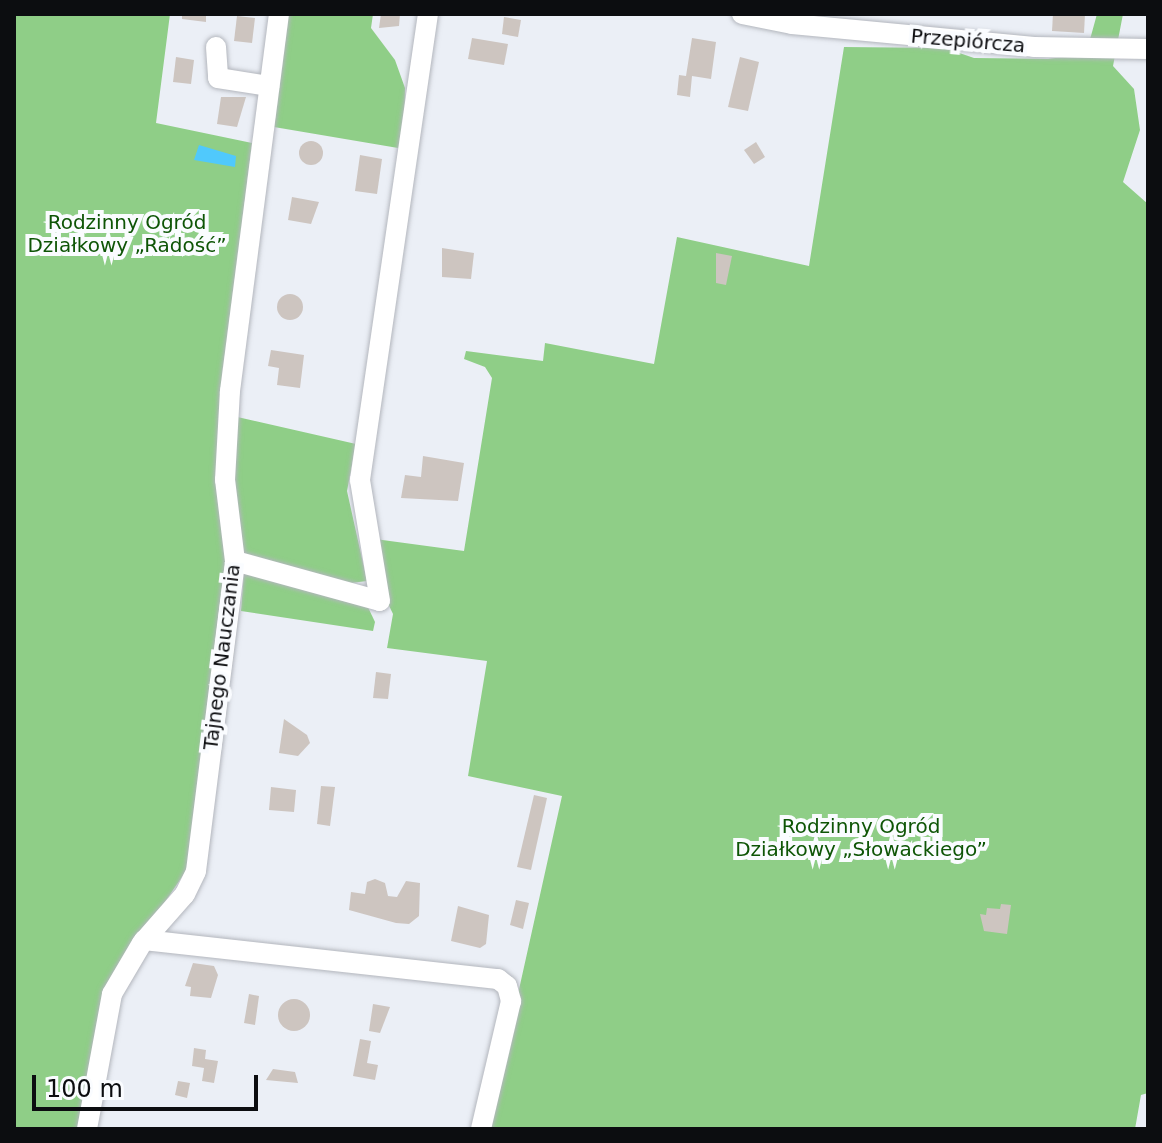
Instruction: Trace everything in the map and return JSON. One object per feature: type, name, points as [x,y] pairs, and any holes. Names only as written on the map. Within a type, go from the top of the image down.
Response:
[{"type":"street","name":"Tajnego Nauczania","points":[[87,1129],[108,1006],[144,940],[185,894],[196,871],[235,561],[225,480],[230,391],[279,14]]},
{"type":"street","points":[[235,561],[380,601],[360,480],[428,14]]},
{"type":"street","name":"Przepiórcza","points":[[742,14],[792,24],[1034,47],[1148,49]]},
{"type":"street","points":[[216,47],[218,78],[269,86]]},
{"type":"street","points":[[144,940],[498,979],[507,986],[511,1001],[481,1129]]},
{"type":"green space","name":"Rodzinny Ogród Działkowy „Radość”","points":[[14,14],[170,14],[156,123],[252,143],[221,399],[226,573],[188,868],[103,993],[81,1129],[14,1129]]},
{"type":"green space","points":[[287,14],[373,14],[371,28],[395,60],[405,88],[404,149],[274,127]]},
{"type":"green space","name":"Rodzinny Ogród Działkowy „Słowackiego”","points":[[1097,14],[1123,14],[1113,66],[1134,89],[1140,130],[1123,182],[1148,204],[1148,1093],[1141,1095],[1135,1129],[488,1129],[562,796],[468,776],[487,661],[387,648],[393,614],[383,593],[375,539],[464,551],[492,378],[485,367],[464,359],[466,351],[543,361],[545,343],[654,364],[677,237],[809,266],[844,47],[945,48],[974,58],[1048,59],[1086,54]]},
{"type":"green space","points":[[233,416],[356,444],[347,491],[367,581],[343,584],[243,557],[233,477]]},
{"type":"green space","points":[[244,572],[366,603],[375,622],[373,631],[241,611]]},
{"type":"water","points":[[199,145],[236,156],[235,167],[194,160]]},
{"type":"building","points":[[182,14],[206,14],[206,22],[182,19]]},
{"type":"building","points":[[381,14],[400,14],[399,26],[379,28]]},
{"type":"building","points":[[1053,14],[1085,14],[1084,33],[1052,31]]},
{"type":"building","points":[[237,16],[255,18],[252,43],[234,41]]},
{"type":"building","points":[[504,17],[521,20],[518,37],[502,34]]},
{"type":"building","points":[[472,38],[508,44],[504,65],[468,59]]},
{"type":"building","points":[[692,38],[716,42],[711,79],[692,76],[690,97],[677,95],[679,75],[686,76]]},
{"type":"building","points":[[176,57],[194,60],[191,84],[173,82]]},
{"type":"building","points":[[740,57],[759,62],[748,111],[728,107]]},
{"type":"building","points":[[221,97],[246,97],[237,127],[217,124]]},
{"type":"building","points":[[311,141],[322,148],[323,153],[316,164],[311,165],[300,158],[299,153],[306,142]]},
{"type":"building","points":[[756,142],[765,157],[754,164],[744,150]]},
{"type":"building","points":[[360,155],[382,159],[377,194],[355,191]]},
{"type":"building","points":[[292,197],[319,202],[311,224],[288,220]]},
{"type":"building","points":[[442,248],[474,253],[471,279],[442,277]]},
{"type":"building","points":[[716,253],[732,256],[726,285],[716,283]]},
{"type":"building","points":[[290,294],[299,298],[303,307],[299,316],[290,320],[281,316],[277,307],[281,298]]},
{"type":"building","points":[[271,350],[304,355],[300,388],[277,385],[279,368],[268,366]]},
{"type":"building","points":[[423,456],[464,463],[458,501],[401,498],[405,475],[421,477]]},
{"type":"building","points":[[376,672],[391,674],[388,699],[373,698]]},
{"type":"building","points":[[284,719],[307,735],[310,743],[298,756],[279,753]]},
{"type":"building","points":[[321,786],[335,787],[330,826],[317,824]]},
{"type":"building","points":[[271,787],[296,790],[294,812],[269,810]]},
{"type":"building","points":[[534,795],[547,798],[531,870],[517,867]]},
{"type":"building","points":[[375,879],[385,883],[388,896],[397,897],[406,881],[420,883],[419,916],[409,924],[396,923],[349,910],[351,892],[365,894],[367,882]]},
{"type":"building","points":[[516,900],[529,903],[523,929],[510,925]]},
{"type":"building","points":[[1001,904],[1011,905],[1007,934],[984,931],[980,914],[986,915],[987,908],[1000,909]]},
{"type":"building","points":[[458,906],[489,915],[486,944],[480,948],[451,941]]},
{"type":"building","points":[[193,963],[214,966],[218,975],[211,998],[190,996],[191,987],[185,986]]},
{"type":"building","points":[[249,994],[259,996],[255,1025],[244,1023]]},
{"type":"building","points":[[294,999],[305,1004],[310,1015],[305,1026],[294,1031],[283,1026],[278,1015],[283,1004]]},
{"type":"building","points":[[373,1004],[390,1007],[380,1033],[369,1031]]},
{"type":"building","points":[[360,1039],[371,1041],[367,1063],[378,1065],[375,1080],[353,1076]]},
{"type":"building","points":[[194,1048],[206,1050],[205,1059],[218,1061],[214,1083],[202,1081],[204,1068],[192,1066]]},
{"type":"building","points":[[273,1069],[295,1072],[298,1083],[266,1080]]},
{"type":"building","points":[[178,1081],[190,1083],[187,1098],[175,1095]]}]
